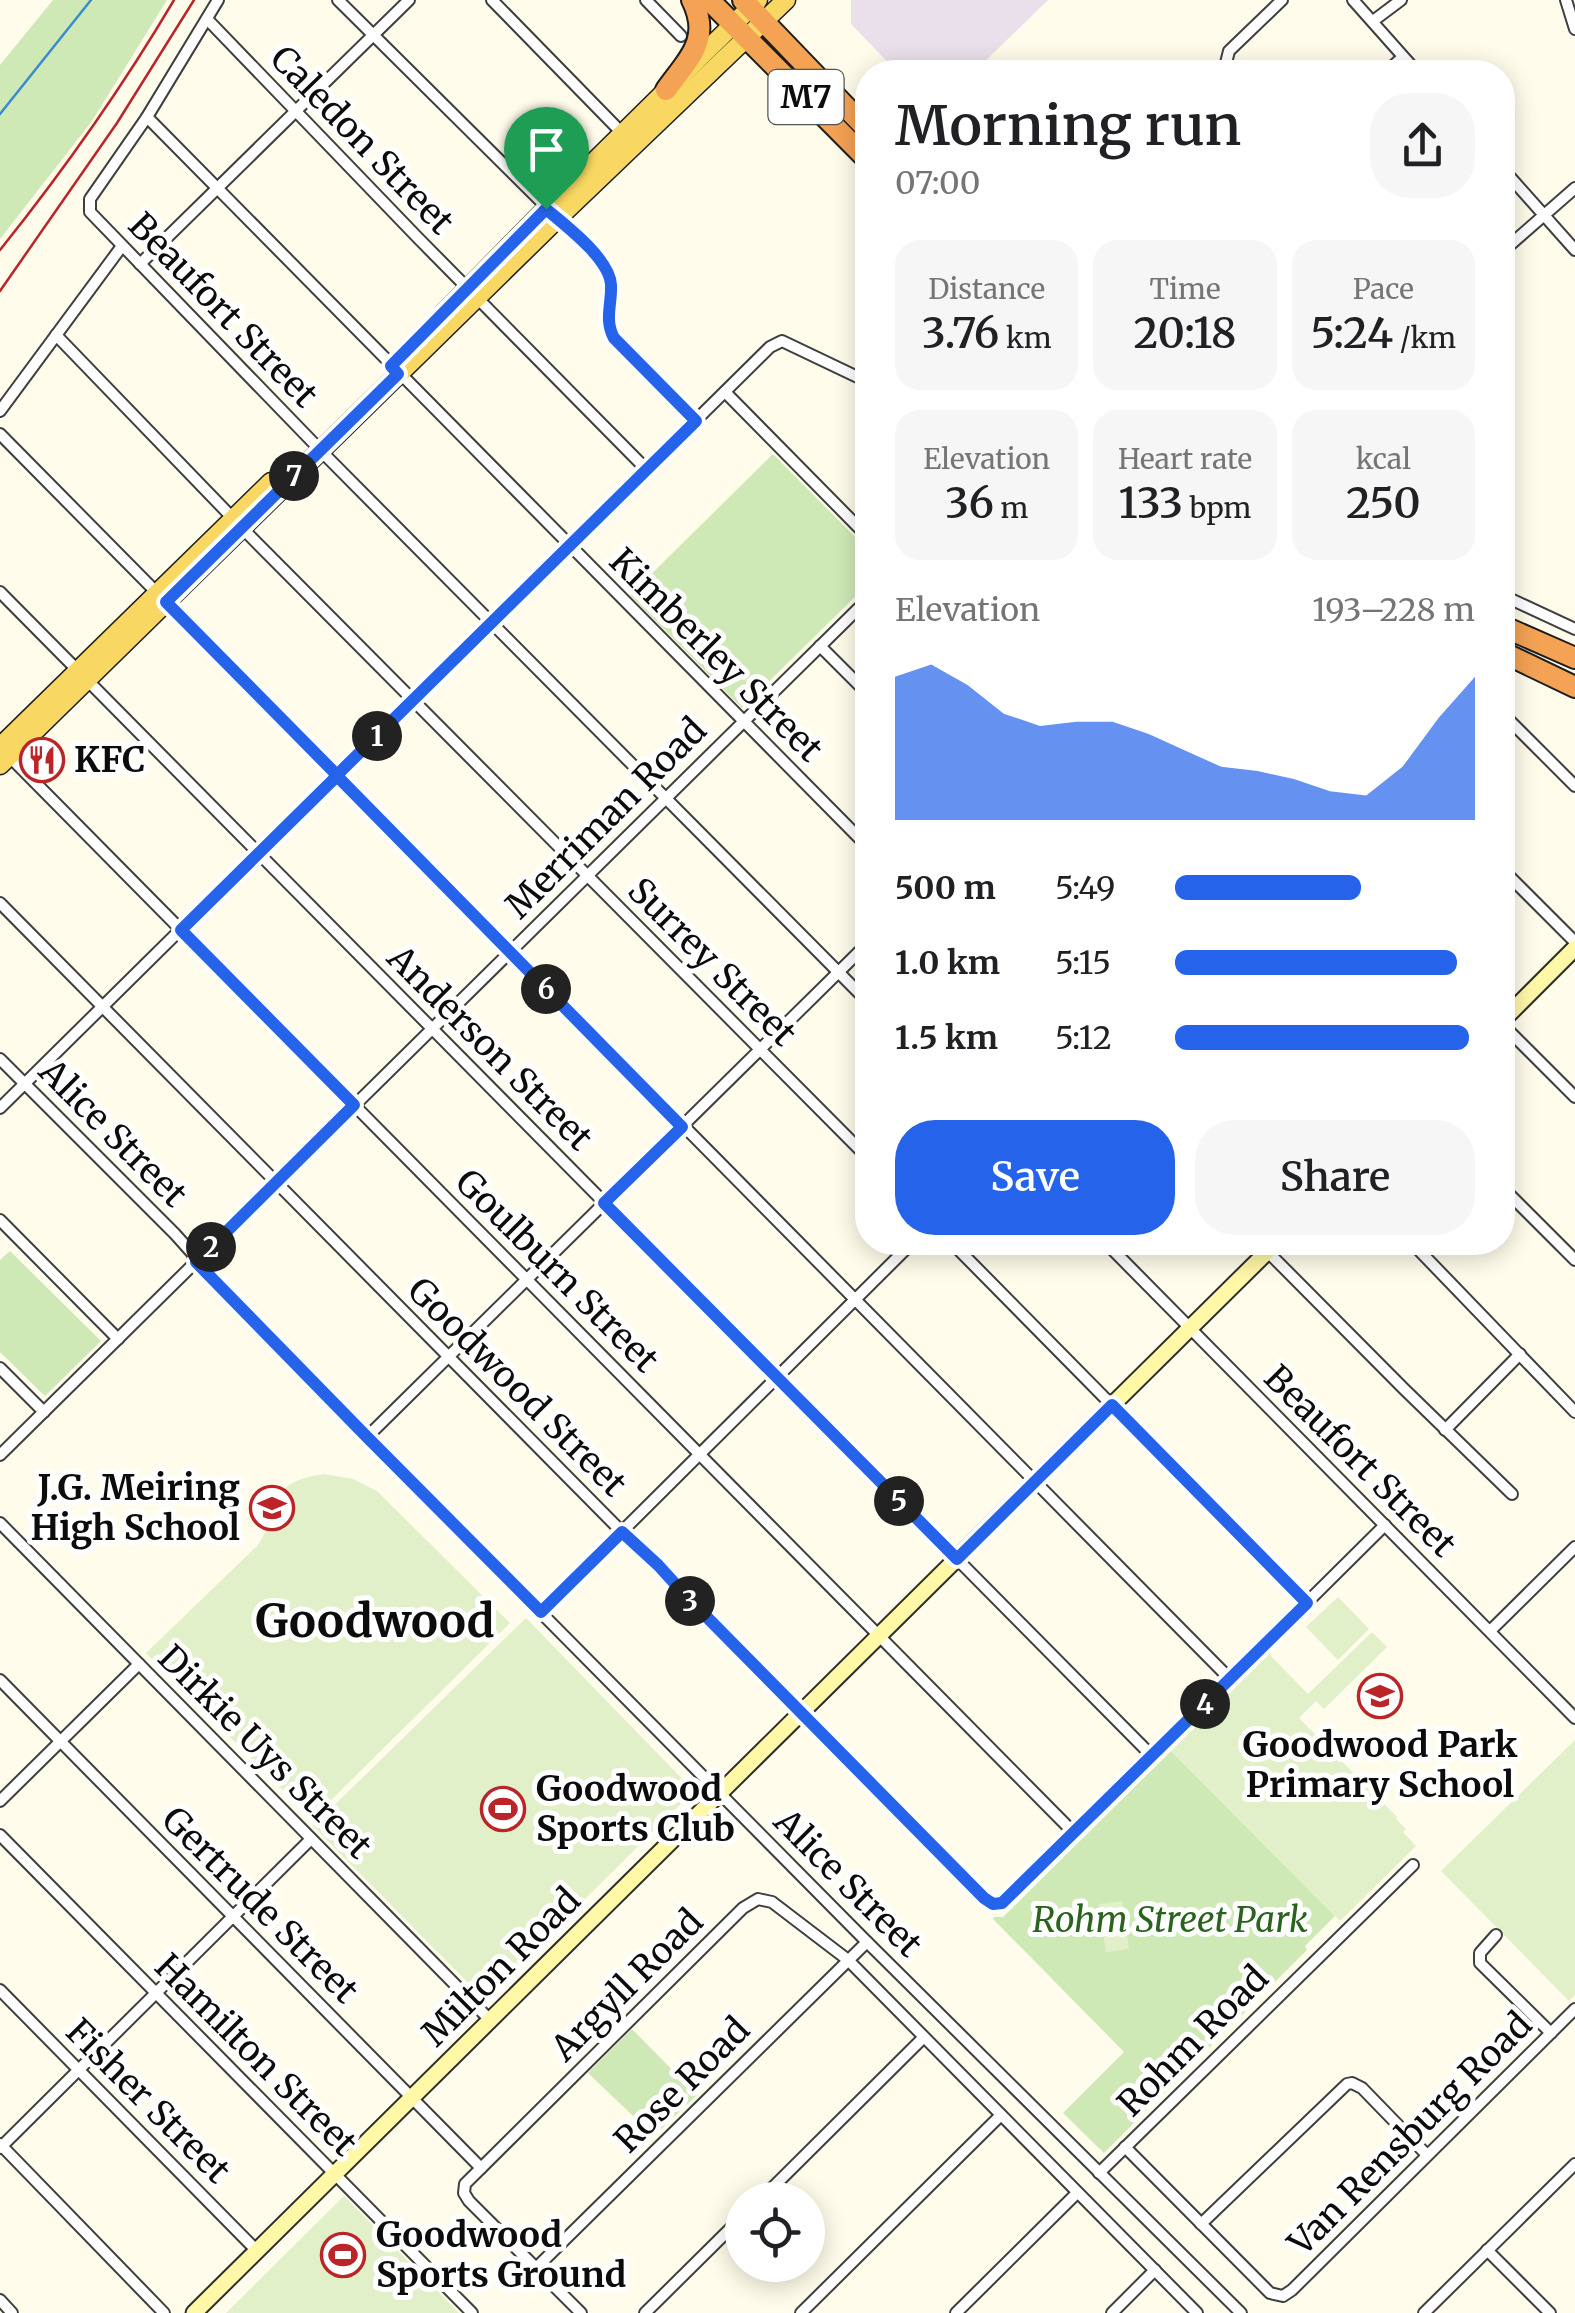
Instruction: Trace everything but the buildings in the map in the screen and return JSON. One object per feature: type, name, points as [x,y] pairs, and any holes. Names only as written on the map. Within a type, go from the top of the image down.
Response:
[{"type":"highway","points":[[666,90],[699,40],[700,19],[692,0]]},
{"type":"highway","name":"M7","points":[[709,0],[855,147]]},
{"type":"highway","name":"M7","points":[[754,7],[855,116]]},
{"type":"highway","points":[[1515,632],[1575,658]]},
{"type":"highway","points":[[1515,658],[1575,687]]},
{"type":"main road","points":[[2,754],[741,31],[754,7],[786,0]]},
{"type":"main road","points":[[552,214],[622,133],[666,90],[741,31]]},
{"type":"street","points":[[147,117],[218,0]]},
{"type":"street","points":[[338,0],[605,265],[611,281],[608,322],[614,338],[696,421]]},
{"type":"street","points":[[140,264],[408,0]]},
{"type":"street","points":[[492,0],[622,133]]},
{"type":"street","points":[[646,0],[681,36]]},
{"type":"street","points":[[1227,60],[1229,50],[1282,0]]},
{"type":"street","points":[[1354,0],[1406,60]]},
{"type":"street","points":[[1372,21],[1401,0]]},
{"type":"street","points":[[1566,0],[1575,29]]},
{"type":"street","name":"Caledon Street","points":[[207,19],[647,470]]},
{"type":"street","points":[[1400,60],[1403,57]]},
{"type":"street","name":"Kimberley Street","points":[[147,117],[855,834]]},
{"type":"street","name":"Beaufort Street","points":[[147,117],[90,199],[89,209],[316,446],[855,989]]},
{"type":"street","points":[[1515,183],[1575,250]]},
{"type":"street","points":[[1515,241],[1575,188]]},
{"type":"street","points":[[0,410],[122,246]]},
{"type":"street","name":"Surrey Street","points":[[56,335],[855,1145]]},
{"type":"street","points":[[0,1108],[770,347],[782,342],[855,376]]},
{"type":"street","points":[[725,392],[855,524]]},
{"type":"street","points":[[0,434],[1230,1679]]},
{"type":"street","name":"Anderson Street","points":[[0,592],[1152,1756]]},
{"type":"street","points":[[1515,601],[1575,629]]},
{"type":"street","name":"Merriman Road","points":[[0,1455],[855,612]]},
{"type":"street","points":[[820,646],[855,681]]},
{"type":"street","points":[[1515,725],[1575,786]]},
{"type":"street","name":"Goulburn Street","points":[[2,754],[1074,1833]]},
{"type":"street","points":[[1515,883],[1575,945],[1515,1009]]},
{"type":"street","name":"Goodwood Street","points":[[0,903],[984,1898],[993,1904],[1007,1900],[1074,1833]]},
{"type":"street","points":[[367,1437],[855,956]]},
{"type":"street","points":[[1515,1036],[1575,1097]]},
{"type":"street","name":"Alice Street","points":[[0,1059],[367,1437],[1241,2313]]},
{"type":"street","points":[[1515,1200],[1575,1260]]},
{"type":"street","points":[[0,1220],[118,1339]]},
{"type":"street","points":[[541,1612],[900,1255]]},
{"type":"street","points":[[965,1255],[1307,1603]]},
{"type":"street","name":"Beaufort Street","points":[[1118,1255],[1572,1711]]},
{"type":"street","name":"Milton Road","points":[[194,2313],[1190,1328],[1259,1255]]},
{"type":"street","points":[[1278,1255],[1512,1494]]},
{"type":"street","points":[[1424,1255],[1575,1412]]},
{"type":"street","points":[[1446,1430],[1520,1354]]},
{"type":"street","points":[[0,1368],[44,1412]]},
{"type":"street","name":"Dirkie Uys Street","points":[[0,1523],[490,2020]]},
{"type":"street","points":[[1074,1833],[1386,1526]]},
{"type":"street","points":[[1490,1632],[1575,1547]]},
{"type":"street","points":[[0,1800],[139,1664]]},
{"type":"street","name":"Gertrude Street","points":[[0,1680],[481,2168]]},
{"type":"street","name":"Hamilton Street","points":[[0,1835],[472,2313]]},
{"type":"street","points":[[164,2313],[1,2146],[311,1839]]},
{"type":"street","name":"Rohm Road","points":[[1100,2172],[1413,1865]]},
{"type":"street","name":"Argyll Road","points":[[536,2268],[472,2205],[464,2194],[468,2180],[752,1901],[758,1898],[772,1902],[848,1960]]},
{"type":"street","points":[[1496,1935],[1480,1953],[1480,1963],[1551,2033]]},
{"type":"street","name":"Rose Road","points":[[536,2268],[867,1942]]},
{"type":"street","name":"Alice Street","points":[[848,1960],[1197,2313]]},
{"type":"street","name":"Fisher Street","points":[[0,1990],[257,2251]]},
{"type":"street","name":"Van Rensburg Road","points":[[1202,2224],[1270,2293],[1283,2296],[1575,2009]]},
{"type":"street","points":[[778,2182],[923,2038]]},
{"type":"street","points":[[1125,2147],[1202,2224],[1347,2084],[1362,2088],[1427,2154]]},
{"type":"street","points":[[801,2313],[1001,2115]]},
{"type":"street","points":[[1424,2313],[1575,2164]]},
{"type":"street","points":[[1565,2173],[1575,2184]]},
{"type":"street","points":[[956,2313],[1077,2193]]},
{"type":"street","points":[[646,2313],[725,2234]]},
{"type":"street","points":[[1487,2250],[1550,2313]]},
{"type":"street","points":[[536,2268],[581,2313]]},
{"type":"street","points":[[1112,2313],[1155,2270]]},
{"type":"street","points":[[0,2300],[12,2313]]},
{"type":"shaded area","points":[[851,0],[1048,0],[986,60],[886,60],[851,24]]},
{"type":"green space","points":[[53,0],[167,0],[92,121],[0,239],[0,65]]},
{"type":"green space","points":[[773,454],[855,537],[855,597],[742,708],[630,595]]},
{"type":"green space","points":[[10,1251],[101,1341],[45,1396],[0,1352],[0,1260]]},
{"type":"green space","points":[[324,1474],[353,1479],[377,1491],[510,1623],[312,1819],[146,1653],[257,1546],[283,1490],[305,1478]]},
{"type":"green space","points":[[1338,1597],[1369,1629],[1338,1660],[1306,1627]]},
{"type":"green space","name":"Goodwood Sports Club","points":[[526,1618],[694,1791],[484,1999],[313,1826]]},
{"type":"green space","points":[[1372,1632],[1387,1647],[1324,1709],[1316,1701],[1299,1718],[1397,1817],[1406,1829],[1403,1832],[1416,1846],[1340,1921],[1171,1751],[1269,1654],[1308,1694]]},
{"type":"green space","points":[[1575,1740],[1575,1995],[1569,2001],[1441,1871]]},
{"type":"green space","name":"Rohm Street Park","points":[[1171,1751],[1335,1916],[1305,1946],[1307,1950],[1104,2153],[1063,2113],[1124,2052],[993,1919],[1003,1917]]},
{"type":"green space","points":[[1122,1901],[1129,1949],[1106,1952],[1099,1904]]},
{"type":"green space","points":[[632,2029],[697,2095],[654,2136],[588,2073]]},
{"type":"green space","name":"Goodwood Sports Ground","points":[[344,2196],[459,2313],[226,2313]]},
{"type":"waterway","points":[[0,114],[91,0]]},
{"type":"railway","points":[[0,250],[91,128],[174,0]]},
{"type":"railway","points":[[0,291],[117,123],[194,0]]},
{"type":"place","name":"KFC","points":[[42,760]]},
{"type":"place","name":"J.G. Meiring High School","points":[[272,1508]]},
{"type":"place","name":"Goodwood Park Primary School","points":[[1380,1696]]},
{"type":"place","name":"Goodwood Sports Club","points":[[503,1809]]},
{"type":"place","name":"Goodwood Sports Ground","points":[[343,2255]]},
{"type":"district","name":"Goodwood","points":[[375,1621]]},
{"type":"route","points":[[546,209],[391,366],[398,374],[166,602],[332,770],[337,776],[422,863],[682,1127],[604,1203],[957,1559],[1112,1405],[1307,1603],[1002,1903],[993,1904],[984,1898],[622,1532],[541,1612],[196,1262],[354,1105],[181,930],[337,776],[342,770],[696,421],[614,338],[608,322],[608,270],[546,209]]}]
